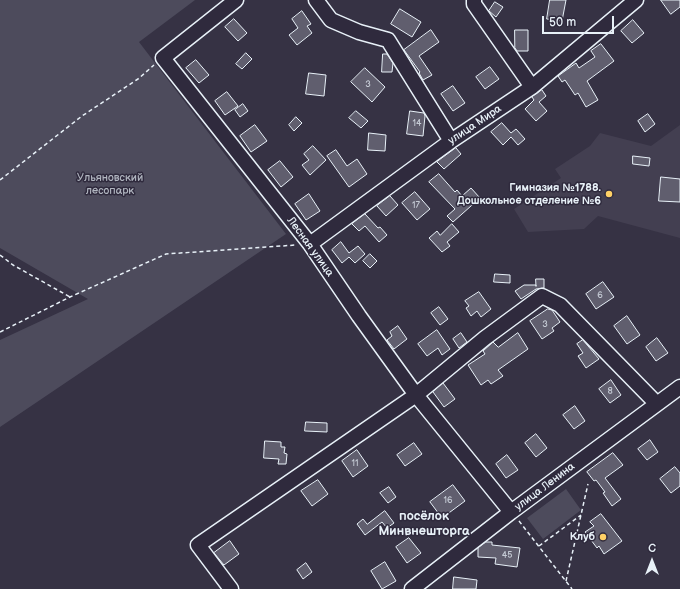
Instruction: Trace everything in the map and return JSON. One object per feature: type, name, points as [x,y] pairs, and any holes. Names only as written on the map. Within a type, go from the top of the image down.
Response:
[{"type":"street","points":[[163,58],[236,0]]},
{"type":"street","points":[[316,0],[331,20],[358,32],[388,40],[451,141]]},
{"type":"street","points":[[474,0],[474,4],[532,87]]},
{"type":"street","name":"улица Мира","points":[[310,244],[451,141],[532,87],[636,0]]},
{"type":"street","name":"Лесная улица","points":[[163,58],[310,244],[359,316],[416,395],[511,512]]},
{"type":"street","points":[[231,589],[198,545],[416,395],[485,338],[542,296],[560,305],[657,404]]},
{"type":"street","name":"улица Ленина","points":[[412,589],[511,512],[680,386]]},
{"type":"path","points":[[0,180],[82,116],[138,78],[163,58]]},
{"type":"path","points":[[0,332],[70,297],[166,254],[310,244]]},
{"type":"path","points":[[0,255],[13,265],[70,297]]},
{"type":"path","points":[[566,581],[588,484]]},
{"type":"path","points":[[511,512],[572,589]]},
{"type":"path","points":[[539,546],[581,515]]},
{"type":"shaded area","name":"Гимназия №1788. Дошкольное отделение №6","points":[[680,125],[680,238],[598,216],[584,229],[528,232],[514,209],[561,178],[555,169],[590,146],[600,133],[651,146]]},
{"type":"green space","name":"Ульяновский лесопарк","points":[[0,0],[195,0],[139,42],[286,234],[0,427],[0,340],[88,299],[0,248]]},
{"type":"green space","points":[[566,489],[581,510],[543,539],[527,518]]},
{"type":"building","points":[[550,0],[566,0],[562,21],[547,19]]},
{"type":"building","points":[[661,0],[680,0],[680,7],[671,14]]},
{"type":"building","points":[[495,2],[503,7],[496,17],[489,11]]},
{"type":"building","points":[[400,9],[421,22],[412,37],[391,24]]},
{"type":"building","points":[[302,11],[311,24],[307,26],[312,33],[297,45],[289,35],[298,28],[292,19]]},
{"type":"building","points":[[234,19],[247,33],[238,41],[225,27]]},
{"type":"building","points":[[633,20],[644,33],[632,43],[621,31]]},
{"type":"building","points":[[431,30],[439,42],[419,56],[432,75],[423,80],[419,73],[420,72],[404,50]]},
{"type":"building","points":[[515,30],[528,30],[528,51],[517,51],[515,48]]},
{"type":"building","points":[[601,44],[614,61],[587,81],[598,100],[586,107],[578,93],[575,95],[565,80],[562,82],[558,76],[576,63],[579,68],[595,57],[591,51]]},
{"type":"building","points":[[246,53],[252,59],[242,69],[236,64]]},
{"type":"building","points":[[383,54],[387,54],[393,63],[392,72],[382,72]]},
{"type":"building","points":[[196,60],[209,75],[199,83],[186,68]]},
{"type":"building","points":[[490,67],[499,79],[485,89],[476,77]]},
{"type":"building","points":[[365,68],[385,87],[372,102],[351,82]]},
{"type":"building","points":[[309,73],[326,75],[324,96],[306,94]]},
{"type":"building","points":[[453,86],[465,103],[453,111],[441,94]]},
{"type":"building","points":[[542,90],[546,96],[539,102],[547,111],[536,121],[525,109],[534,100],[532,97]]},
{"type":"building","points":[[227,92],[238,106],[225,115],[215,101]]},
{"type":"building","points":[[243,104],[248,111],[240,117],[235,110]]},
{"type":"building","points":[[356,111],[368,121],[361,128],[349,118]]},
{"type":"building","points":[[410,111],[424,113],[423,136],[407,134]]},
{"type":"building","points":[[648,114],[655,124],[645,132],[638,121]]},
{"type":"building","points":[[296,117],[302,123],[294,131],[289,125]]},
{"type":"building","points":[[502,123],[511,133],[516,129],[525,139],[518,145],[511,137],[503,145],[491,132]]},
{"type":"building","points":[[255,125],[267,141],[251,152],[240,136]]},
{"type":"building","points":[[369,133],[386,135],[385,151],[368,150]]},
{"type":"building","points":[[313,146],[326,160],[310,175],[302,165],[309,160],[304,154]]},
{"type":"building","points":[[456,148],[461,154],[444,169],[437,162]]},
{"type":"building","points":[[336,150],[347,166],[357,159],[367,174],[349,187],[327,156]]},
{"type":"building","points":[[633,156],[650,158],[649,166],[633,164]]},
{"type":"building","points":[[280,161],[293,177],[281,187],[268,170]]},
{"type":"building","points":[[439,174],[455,192],[457,190],[462,196],[471,188],[480,198],[453,222],[447,216],[455,209],[429,182]]},
{"type":"building","points":[[661,177],[680,179],[680,202],[659,201]]},
{"type":"building","points":[[415,192],[430,209],[417,220],[402,203]]},
{"type":"building","points":[[309,194],[320,211],[306,220],[295,204]]},
{"type":"building","points":[[390,196],[398,205],[386,216],[377,206]]},
{"type":"building","points":[[365,214],[387,235],[379,242],[365,226],[359,231],[352,224]]},
{"type":"building","points":[[452,224],[459,232],[447,242],[450,246],[442,252],[429,238],[437,231],[440,235]]},
{"type":"building","points":[[341,242],[349,253],[358,246],[365,254],[355,263],[349,257],[342,263],[332,250]]},
{"type":"building","points":[[370,254],[377,261],[370,268],[363,261]]},
{"type":"building","points":[[495,274],[510,275],[510,283],[494,282]]},
{"type":"building","points":[[536,279],[544,279],[544,288],[536,289],[521,299],[515,291],[524,285],[536,285]]},
{"type":"building","points":[[603,282],[614,297],[596,309],[586,294]]},
{"type":"building","points":[[479,292],[491,309],[481,317],[477,311],[471,316],[466,308],[469,306],[465,301]]},
{"type":"building","points":[[439,307],[448,319],[440,325],[431,313]]},
{"type":"building","points":[[548,309],[552,310],[560,322],[552,328],[554,331],[542,339],[530,321]]},
{"type":"building","points":[[627,316],[640,335],[627,344],[614,326]]},
{"type":"building","points":[[398,326],[407,339],[394,349],[387,340],[392,336],[390,332]]},
{"type":"building","points":[[437,330],[450,349],[442,355],[438,348],[427,356],[418,344]]},
{"type":"building","points":[[461,333],[467,342],[459,348],[453,339]]},
{"type":"building","points":[[518,333],[528,349],[498,370],[503,376],[491,384],[488,380],[481,385],[468,365],[485,354],[483,351],[493,342],[498,347]]},
{"type":"building","points":[[657,338],[668,353],[656,361],[646,347]]},
{"type":"building","points":[[583,340],[599,359],[586,368],[578,356],[583,353],[577,344]]},
{"type":"building","points":[[611,380],[621,395],[610,403],[599,389]]},
{"type":"building","points":[[443,383],[455,399],[444,407],[433,392]]},
{"type":"building","points":[[575,406],[585,421],[574,429],[563,415]]},
{"type":"building","points":[[306,422],[327,423],[327,432],[305,431]]},
{"type":"building","points":[[536,434],[547,448],[536,457],[525,443]]},
{"type":"building","points":[[650,440],[658,452],[647,460],[638,449]]},
{"type":"building","points":[[265,441],[281,442],[281,447],[285,447],[284,453],[287,454],[286,464],[278,464],[279,459],[264,458]]},
{"type":"building","points":[[414,443],[422,454],[405,466],[397,455]]},
{"type":"building","points":[[357,450],[368,466],[353,477],[342,461]]},
{"type":"building","points":[[613,453],[623,465],[605,478],[621,499],[612,506],[603,493],[605,492],[596,480],[594,481],[587,472]]},
{"type":"building","points":[[507,455],[518,470],[506,478],[496,464]]},
{"type":"building","points":[[675,467],[680,473],[680,486],[671,493],[660,479]]},
{"type":"building","points":[[318,480],[328,494],[312,506],[301,491]]},
{"type":"building","points":[[453,485],[465,501],[442,518],[430,502]]},
{"type":"building","points":[[389,487],[396,497],[388,503],[380,493]]},
{"type":"building","points":[[385,511],[394,523],[387,528],[382,522],[365,535],[357,524],[363,519],[367,524]]},
{"type":"building","name":"Клуб","points":[[601,514],[622,541],[604,554],[599,546],[597,548],[585,532],[594,526],[590,522]]},
{"type":"building","points":[[409,538],[421,553],[407,563],[396,547]]},
{"type":"building","points":[[230,541],[239,554],[224,565],[214,553]]},
{"type":"building","points":[[486,542],[492,542],[492,545],[520,548],[517,567],[495,564],[496,558],[478,557],[478,548]]},
{"type":"building","points":[[385,562],[396,581],[382,589],[371,571]]},
{"type":"building","points":[[306,563],[312,572],[303,579],[297,570]]},
{"type":"building","points":[[454,577],[477,580],[476,589],[453,589]]},
{"type":"place","name":"Гимназия №1788. Дошкольное отделение №6","points":[[609,194]]},
{"type":"place","name":"Клуб","points":[[603,537]]},
{"type":"district","name":"посёлок Минвнешторга","points":[[424,524]]}]
